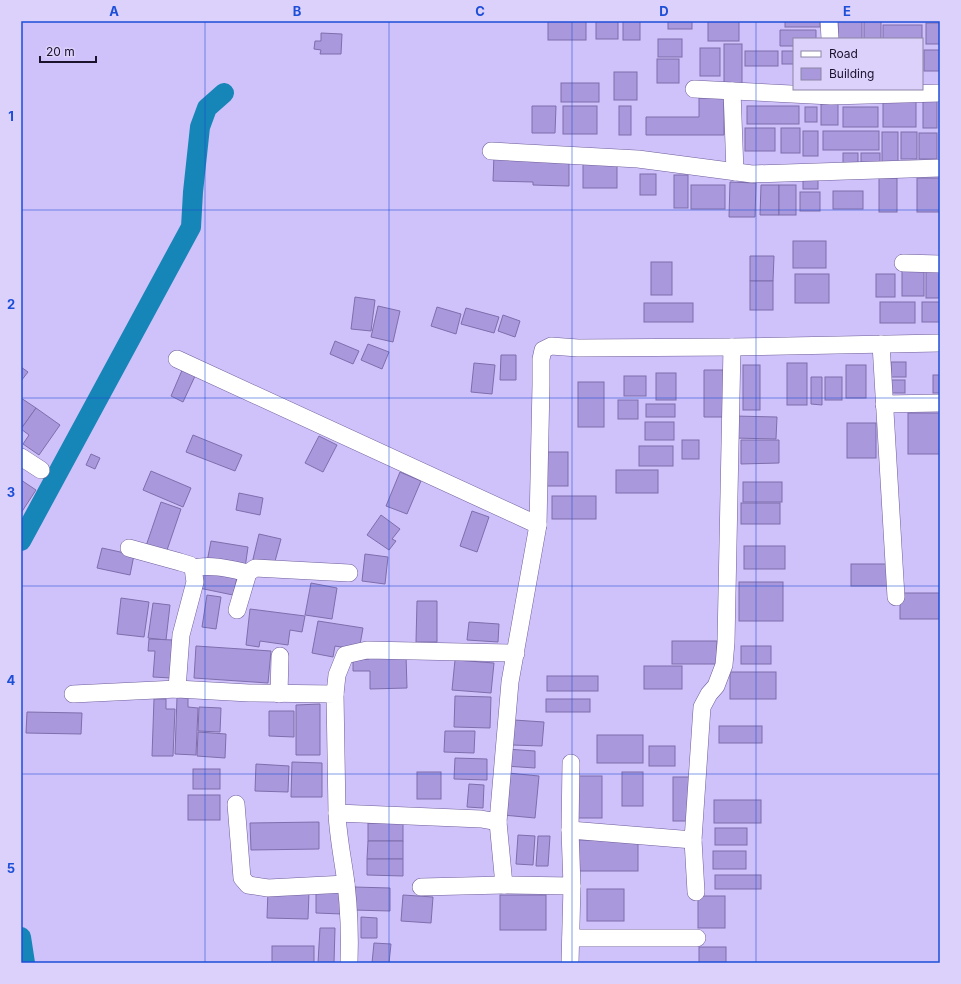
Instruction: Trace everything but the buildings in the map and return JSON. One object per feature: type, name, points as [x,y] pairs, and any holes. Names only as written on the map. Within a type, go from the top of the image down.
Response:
[{"type":"street","points":[[829,21],[830,38]]},
{"type":"street","points":[[694,89],[732,91],[940,92]]},
{"type":"street","points":[[732,91],[735,172]]},
{"type":"street","points":[[491,151],[638,159],[752,174],[940,168]]},
{"type":"street","points":[[904,263],[940,264]]},
{"type":"street","points":[[504,886],[498,822],[510,682],[538,525],[541,359],[543,350],[552,346],[578,348],[732,347],[940,343]]},
{"type":"street","points":[[881,344],[896,597]]},
{"type":"street","points":[[696,892],[693,840],[702,707],[709,694],[716,686],[724,665],[726,642],[732,347]]},
{"type":"street","points":[[177,359],[538,525]]},
{"type":"street","points":[[884,404],[940,403]]},
{"type":"street","points":[[21,457],[41,470]]},
{"type":"street","points":[[130,548],[190,565],[193,568],[195,582],[181,635],[177,689]]},
{"type":"street","points":[[193,568],[200,566],[216,566],[248,574]]},
{"type":"street","points":[[237,610],[248,574],[255,568],[349,574]]},
{"type":"street","points":[[349,963],[346,884],[338,834],[335,694],[337,675],[345,655],[367,650],[516,653]]},
{"type":"street","points":[[279,694],[280,656]]},
{"type":"street","points":[[73,694],[177,689],[279,694],[335,694]]},
{"type":"street","points":[[570,963],[572,886],[570,830],[571,763]]},
{"type":"street","points":[[236,804],[242,878],[248,884],[268,888],[346,884]]},
{"type":"street","points":[[337,813],[481,819],[498,822]]},
{"type":"street","points":[[570,830],[693,840]]},
{"type":"street","points":[[421,887],[572,886]]},
{"type":"street","points":[[571,938],[697,938]]},
{"type":"waterway","points":[[21,541],[191,227],[200,127],[207,108],[224,93]]},
{"type":"waterway","points":[[21,937],[25,963]]}]
